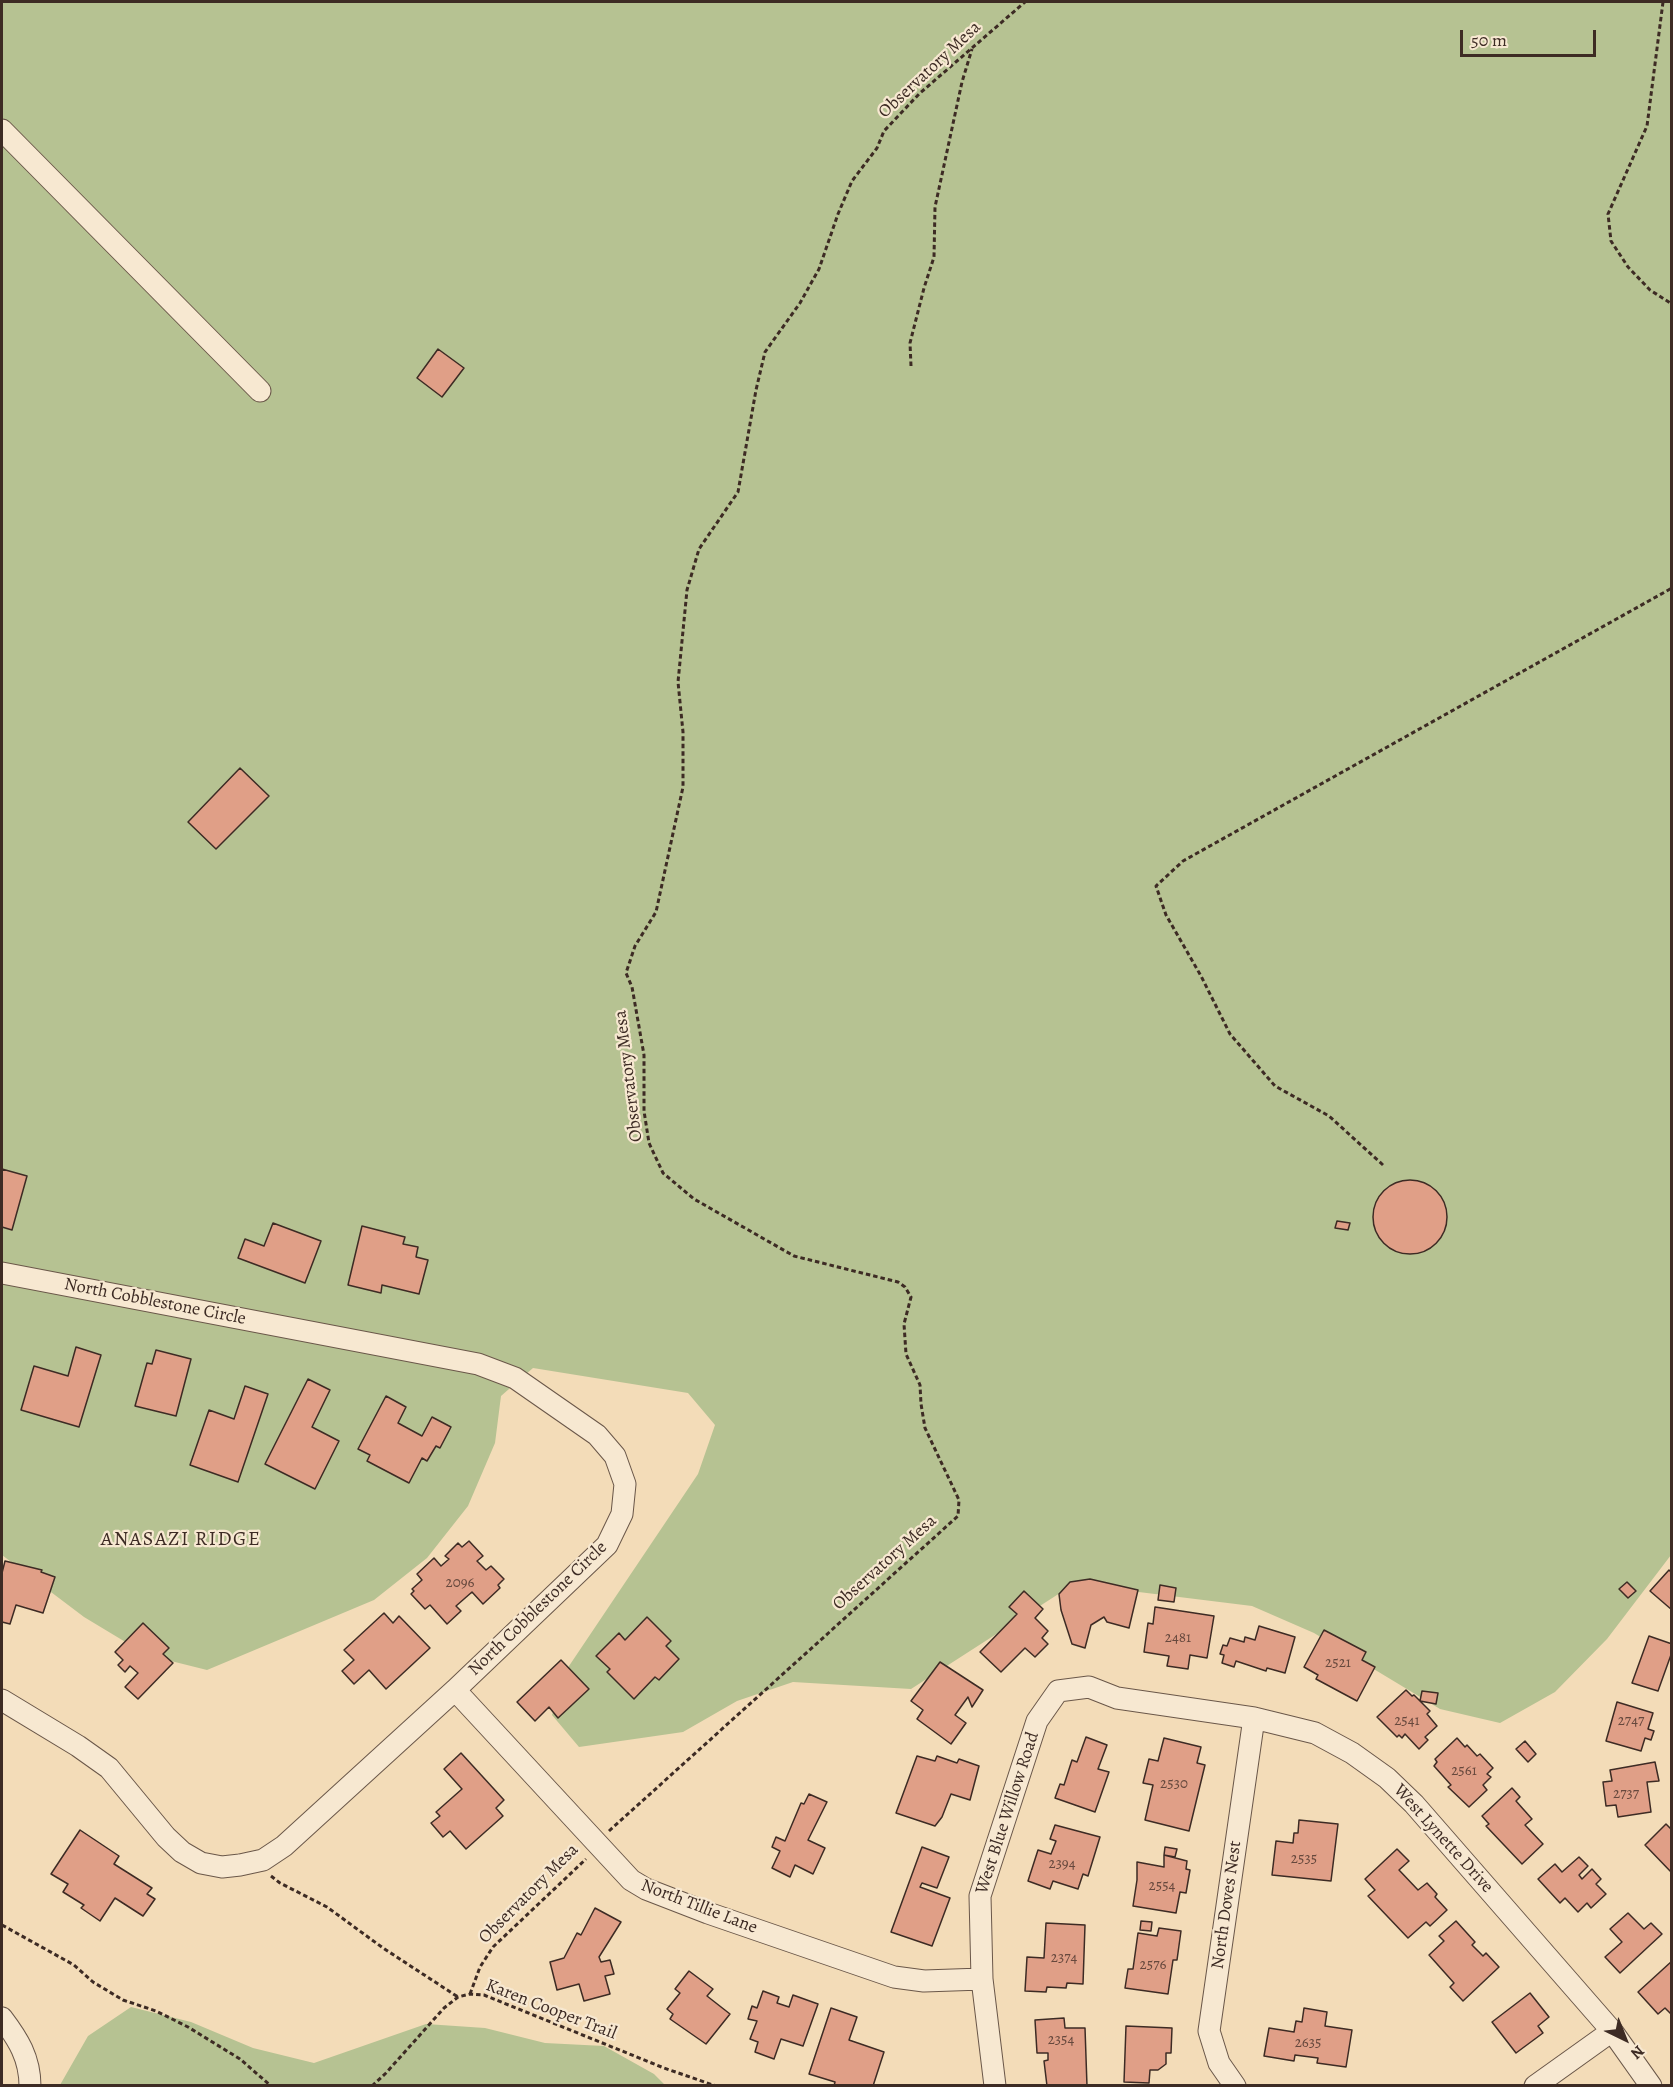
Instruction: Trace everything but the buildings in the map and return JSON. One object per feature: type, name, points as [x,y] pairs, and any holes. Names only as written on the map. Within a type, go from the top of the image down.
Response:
[{"type":"street","points":[[2,130],[260,391]]},
{"type":"street","name":"North Cobblestone Circle","points":[[2,1273],[478,1364],[515,1378],[597,1435],[615,1456],[625,1484],[622,1514],[607,1545],[284,1846],[263,1860],[222,1867],[201,1863],[182,1852],[166,1837],[109,1768],[78,1746],[2,1700]]},
{"type":"street","name":"West Lynette Drive","points":[[1058,1691],[1089,1687],[1117,1698],[1254,1718],[1315,1733],[1352,1753],[1387,1778],[1414,1804],[1612,2031],[1651,2085]]},
{"type":"street","name":"North Tillie Lane","points":[[454,1690],[631,1880],[646,1889],[708,1913],[894,1977],[924,1981],[982,1979]]},
{"type":"street","name":"West Blue Willow Road","points":[[995,2085],[982,1979],[980,1896],[1037,1721],[1058,1691]]},
{"type":"street","name":"North Doves Nest","points":[[1235,2085],[1219,2063],[1209,2031],[1254,1718]]},
{"type":"street","points":[[2,2018],[19,2040],[30,2068],[30,2085]]},
{"type":"street","points":[[1534,2085],[1612,2031]]},
{"type":"path","name":"Observatory Mesa","points":[[470,1994],[480,1967],[493,1947],[588,1857],[596,1843],[958,1516],[959,1500],[925,1428],[920,1385],[906,1354],[904,1324],[911,1297],[906,1287],[898,1282],[794,1256],[694,1199],[663,1173],[649,1143],[645,1111],[644,1055],[632,987],[626,973],[635,946],[656,912],[683,787],[683,732],[678,682],[687,590],[699,549],[738,492],[765,352],[800,303],[819,269],[838,213],[852,181],[877,148],[884,131],[919,94],[1025,2]]},
{"type":"path","points":[[1663,2],[1647,126],[1608,214],[1611,241],[1628,267],[1650,290],[1671,304]]},
{"type":"path","points":[[911,366],[910,343],[934,257],[935,207],[962,82],[972,47]]},
{"type":"path","points":[[1383,1165],[1329,1116],[1275,1086],[1230,1035],[1201,976],[1166,915],[1156,886],[1183,861],[1671,588]]},
{"type":"path","points":[[271,1877],[327,1908],[382,1948],[458,1997]]},
{"type":"path","points":[[2,1925],[74,1965],[93,1982],[123,2000],[156,2011],[188,2027],[240,2059],[271,2085]]},
{"type":"path","name":"Karen Cooper Trail","points":[[372,2085],[386,2073],[444,2008],[458,1997],[470,1994],[483,1995],[664,2068],[716,2085]]},
{"type":"green space","points":[[2,2],[1671,2],[1671,1555],[1607,1639],[1555,1692],[1500,1723],[1440,1709],[1314,1633],[1252,1606],[1074,1584],[911,1689],[793,1682],[737,1701],[683,1732],[579,1747],[552,1715],[569,1666],[698,1474],[715,1425],[688,1393],[533,1368],[501,1396],[495,1443],[468,1506],[427,1558],[374,1600],[207,1670],[147,1655],[84,1617],[2,1555]]},
{"type":"green space","points":[[131,2007],[191,2022],[253,2048],[314,2063],[426,2024],[485,2028],[545,2043],[604,2046],[654,2074],[665,2085],[60,2085],[88,2036]]},
{"type":"district","name":"ANASAZI RIDGE","points":[[181,1540]]}]
